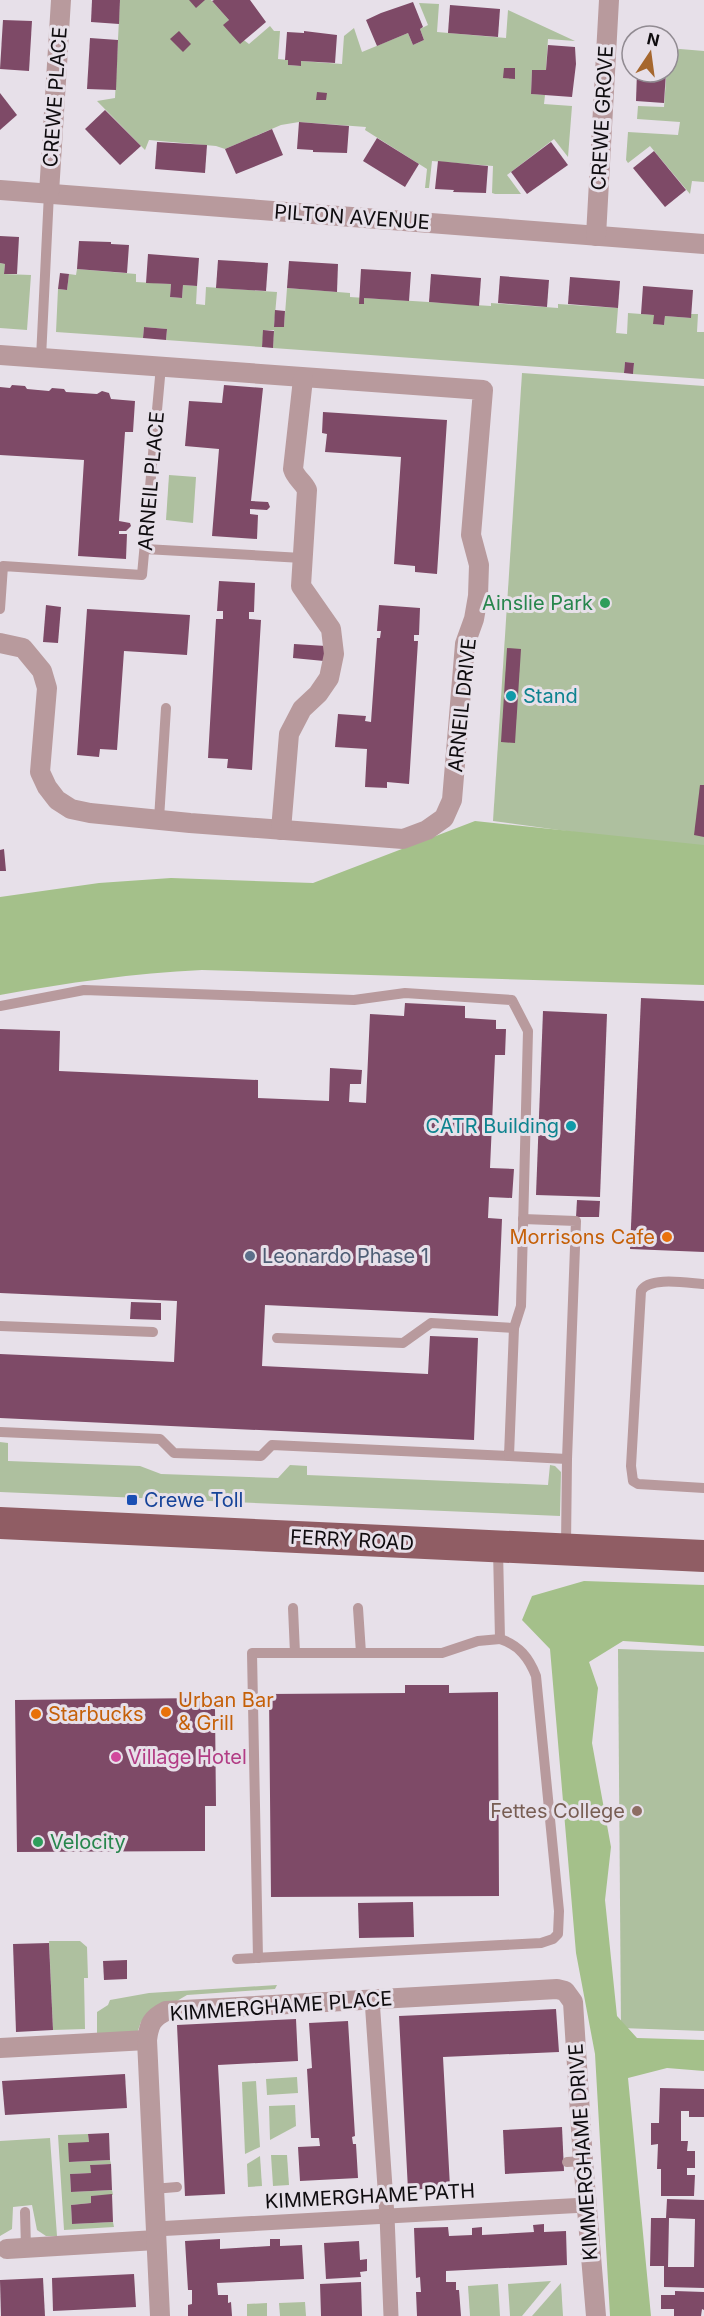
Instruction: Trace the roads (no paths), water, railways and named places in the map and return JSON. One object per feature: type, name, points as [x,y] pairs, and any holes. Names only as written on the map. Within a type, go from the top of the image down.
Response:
[{"type":"main road","name":"FERRY ROAD","points":[[0,1523],[704,1556]]},
{"type":"street","name":"CREWE PLACE","points":[[49,193],[61,0]]},
{"type":"street","name":"CREWE GROVE","points":[[596,236],[609,0]]},
{"type":"street","name":"PILTON AVENUE","points":[[0,190],[704,244]]},
{"type":"street","points":[[0,355],[161,366]]},
{"type":"street","name":"ARNEIL DRIVE","points":[[0,643],[23,648],[42,671],[46,687],[40,772],[46,787],[57,800],[71,809],[90,813],[403,839],[427,830],[444,819],[452,800],[465,644],[474,619],[478,596],[479,565],[471,535],[483,390],[161,366]]},
{"type":"street","points":[[281,830],[289,735],[302,709],[318,694],[329,678],[334,654],[331,629],[301,586],[307,490],[295,478],[293,469],[303,378]]},
{"type":"street","name":"KIMMERGHAME PLACE","points":[[160,2316],[147,2040],[148,2025],[155,2016],[166,2011],[557,1989],[564,1991]]},
{"type":"street","name":"KIMMERGHAME DRIVE","points":[[564,1991],[573,2001],[575,2162],[586,2205],[597,2316]]},
{"type":"street","points":[[372,1999],[387,2216],[391,2316]]},
{"type":"street","points":[[0,2048],[147,2040]]},
{"type":"street","name":"KIMMERGHAME PATH","points":[[156,2235],[387,2216],[586,2205]]},
{"type":"street","points":[[16,2248],[156,2235]]},
{"type":"lane","points":[[40,358],[49,193]]},
{"type":"lane","name":"ARNEIL PLACE","points":[[0,609],[3,566],[142,575],[161,366]]},
{"type":"lane","points":[[145,549],[302,558]]},
{"type":"lane","points":[[159,819],[166,708]]},
{"type":"lane","points":[[0,1006],[84,990],[354,1000],[405,993],[512,999],[528,1031],[521,1306],[514,1328],[509,1455]]},
{"type":"lane","points":[[523,1219],[576,1221],[567,1459],[567,1550]]},
{"type":"lane","points":[[704,1284],[654,1282],[643,1286],[640,1291],[631,1466],[633,1481],[638,1484],[704,1488]]},
{"type":"lane","points":[[277,1338],[404,1343],[430,1323],[514,1328]]},
{"type":"lane","points":[[0,1326],[153,1332]]},
{"type":"lane","points":[[0,1432],[160,1439],[174,1453],[261,1456],[272,1445],[567,1459]]},
{"type":"lane","points":[[498,1547],[500,1639]]},
{"type":"lane","points":[[293,1608],[295,1653]]},
{"type":"lane","points":[[358,1608],[361,1653]]},
{"type":"lane","points":[[237,1959],[258,1958],[541,1943],[553,1939],[558,1934],[559,1911],[536,1676],[524,1653],[514,1645],[500,1639],[478,1641],[442,1653],[252,1653],[258,1958]]},
{"type":"lane","points":[[153,2189],[177,2187]]},
{"type":"lane","points":[[16,2248],[25,2211]]},
{"type":"place","name":"Ainslie Park","points":[[605,603]]},
{"type":"place","name":"Stand","points":[[511,696]]},
{"type":"place","name":"CATR Building","points":[[571,1126]]},
{"type":"place","name":"Morrisons Cafe","points":[[667,1237]]},
{"type":"place","name":"Leonardo Phase 1","points":[[250,1256]]},
{"type":"place","name":"Crewe Toll","points":[[132,1500]]},
{"type":"place","name":"Urban Bar & Grill","points":[[166,1712]]},
{"type":"place","name":"Starbucks","points":[[36,1714]]},
{"type":"place","name":"Village Hotel","points":[[116,1757]]},
{"type":"place","name":"Fettes College","points":[[637,1811]]},
{"type":"place","name":"Velocity","points":[[38,1842]]}]
